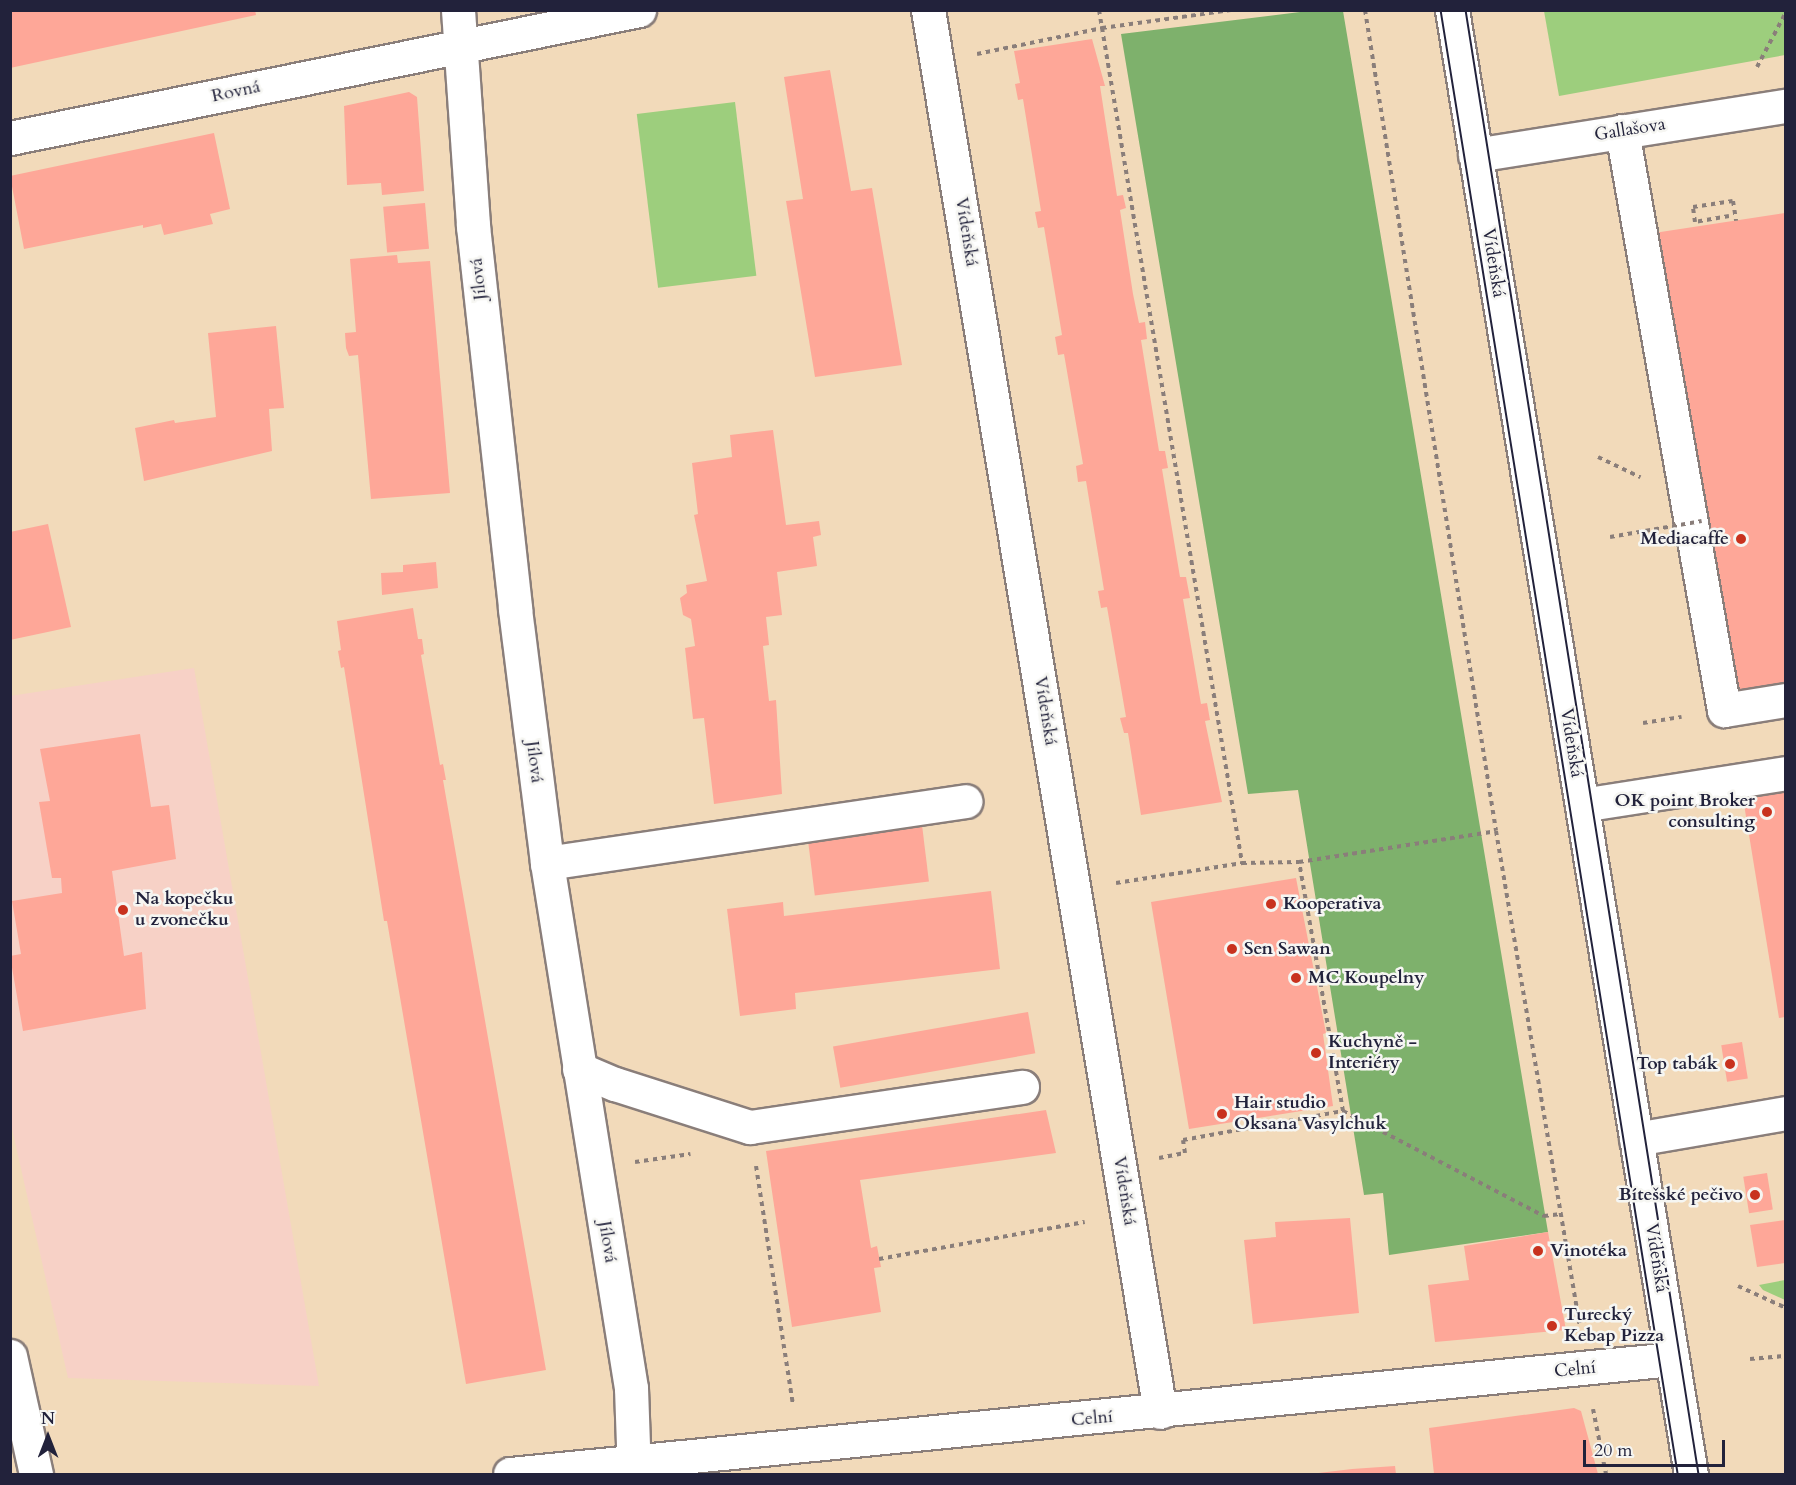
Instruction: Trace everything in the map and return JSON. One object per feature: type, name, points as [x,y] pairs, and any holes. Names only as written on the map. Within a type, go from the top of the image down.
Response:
[{"type":"street","name":"Jílová","points":[[458,10],[474,238],[547,863],[631,1388],[633,1467]]},
{"type":"street","points":[[461,45],[639,10]]},
{"type":"street","name":"Vídeňská","points":[[928,10],[1160,1412]]},
{"type":"street","name":"Vídeňská","points":[[1452,10],[1691,1474]]},
{"type":"street","name":"Rovná","points":[[10,138],[461,45]]},
{"type":"street","name":"Gallašova","points":[[1475,155],[1785,106]]},
{"type":"street","points":[[1622,131],[1724,710],[1785,700]]},
{"type":"street","points":[[1582,805],[1785,773]]},
{"type":"street","points":[[547,863],[965,801]]},
{"type":"street","points":[[579,1069],[615,1084],[750,1127],[1022,1087]]},
{"type":"street","points":[[1636,1139],[1785,1113]]},
{"type":"street","points":[[10,1356],[36,1474]]},
{"type":"street","name":"Celní","points":[[510,1474],[633,1467],[797,1446],[1160,1412],[1672,1359]]},
{"type":"path","points":[[1099,10],[1242,863]]},
{"type":"path","points":[[938,62],[1102,28],[1232,10]]},
{"type":"path","points":[[1365,10],[1496,831],[1606,1474]]},
{"type":"path","points":[[1752,76],[1785,12]]},
{"type":"path","points":[[1729,216],[1695,222],[1693,207],[1733,201],[1736,221]]},
{"type":"path","points":[[1610,537],[1702,521]]},
{"type":"path","points":[[1643,723],[1676,718]]},
{"type":"path","points":[[1075,890],[1242,863],[1299,862],[1496,831]]},
{"type":"path","points":[[1299,862],[1343,1111]]},
{"type":"path","points":[[1119,1164],[1185,1153],[1183,1140],[1343,1111],[1544,1216],[1561,1214]]},
{"type":"path","points":[[750,1127],[797,1446]]},
{"type":"path","points":[[595,1170],[699,1153]]},
{"type":"path","points":[[879,1259],[1085,1222]]},
{"type":"path","points":[[1738,1286],[1785,1308]]},
{"type":"path","points":[[1750,1359],[1785,1356]]},
{"type":"shaded area","name":"Na kopečku u zvonečku","points":[[194,668],[319,1386],[68,1378],[11,1124],[10,696]]},
{"type":"green space","points":[[1308,11],[1343,11],[1548,1232],[1389,1255],[1383,1193],[1364,1195],[1298,790],[1248,794],[1121,34]]},
{"type":"green space","points":[[1544,11],[1785,11],[1785,55],[1559,96]]},
{"type":"green space","points":[[735,102],[756,276],[658,288],[637,114]]},
{"type":"green space","points":[[1785,1280],[1785,1300],[1763,1290],[1759,1285]]},
{"type":"building","points":[[10,10],[255,10],[256,15],[10,68]]},
{"type":"building","points":[[1092,39],[1105,86],[1100,86],[1117,196],[1123,195],[1126,208],[1120,210],[1133,294],[1139,323],[1145,322],[1147,339],[1141,340],[1159,451],[1165,451],[1168,468],[1162,469],[1180,577],[1186,577],[1190,598],[1183,599],[1201,704],[1207,703],[1210,720],[1205,721],[1222,802],[1141,815],[1128,733],[1124,733],[1120,718],[1126,717],[1107,607],[1101,608],[1098,591],[1104,590],[1086,481],[1078,482],[1076,466],[1083,464],[1064,354],[1058,355],[1055,337],[1062,335],[1044,227],[1038,228],[1035,212],[1041,211],[1023,99],[1018,100],[1015,84],[1020,83],[1014,51]]},
{"type":"building","points":[[830,70],[851,191],[872,188],[902,365],[815,377],[786,201],[803,199],[784,77]]},
{"type":"building","points":[[409,92],[417,97],[424,191],[382,195],[381,183],[347,185],[344,106]]},
{"type":"building","points":[[214,133],[230,209],[210,214],[213,224],[164,235],[161,224],[143,228],[143,225],[24,249],[10,176]]},
{"type":"building","points":[[425,203],[429,249],[387,252],[383,207]]},
{"type":"building","points":[[1785,213],[1785,688],[1730,698],[1654,233]]},
{"type":"building","points":[[397,255],[398,263],[430,261],[450,493],[371,499],[358,355],[349,356],[346,348],[345,333],[356,332],[350,259]]},
{"type":"building","points":[[276,326],[284,408],[269,409],[272,451],[144,481],[135,428],[174,420],[175,423],[216,417],[208,333]]},
{"type":"building","points":[[773,430],[786,525],[819,521],[821,535],[813,537],[817,566],[777,572],[782,615],[766,617],[769,645],[763,646],[769,701],[776,700],[782,794],[714,804],[704,718],[693,719],[685,648],[695,646],[691,619],[683,615],[680,598],[687,593],[686,585],[707,581],[694,515],[698,514],[692,463],[732,457],[730,435]]},
{"type":"building","points":[[48,524],[71,627],[10,640],[10,532]]},
{"type":"building","points":[[436,562],[438,588],[382,595],[381,573],[403,572],[403,565]]},
{"type":"building","points":[[413,608],[418,639],[422,639],[424,654],[421,655],[440,765],[443,764],[446,780],[443,780],[546,1370],[466,1384],[387,921],[384,921],[344,667],[341,668],[338,651],[341,650],[337,621]]},
{"type":"building","points":[[140,734],[151,807],[169,805],[176,859],[112,871],[124,956],[142,952],[146,1009],[23,1031],[10,956],[21,954],[12,901],[62,893],[61,878],[52,878],[39,802],[50,801],[40,749]]},
{"type":"building","points":[[1785,785],[1785,1017],[1779,1018],[1742,792]]},
{"type":"building","points":[[922,825],[929,882],[815,896],[808,839]]},
{"type":"building","points":[[1296,878],[1326,1033],[1323,1034],[1333,1106],[1189,1129],[1151,902]]},
{"type":"building","points":[[991,891],[1000,969],[795,993],[796,1009],[740,1016],[727,909],[783,902],[784,916]]},
{"type":"building","points":[[1028,1012],[1035,1053],[840,1088],[833,1046]]},
{"type":"building","points":[[1742,1042],[1748,1079],[1727,1082],[1721,1045]]},
{"type":"building","points":[[1046,1110],[1056,1153],[860,1180],[871,1248],[877,1246],[881,1267],[874,1268],[881,1312],[792,1327],[766,1151]]},
{"type":"building","points":[[1767,1173],[1773,1210],[1749,1213],[1743,1177]]},
{"type":"building","points":[[1350,1218],[1359,1313],[1253,1324],[1244,1240],[1276,1237],[1275,1222]]},
{"type":"building","points":[[1785,1220],[1785,1263],[1757,1267],[1750,1225]]},
{"type":"building","points":[[1548,1232],[1566,1330],[1435,1342],[1428,1285],[1469,1280],[1464,1246]]},
{"type":"building","points":[[1574,1408],[1581,1411],[1598,1474],[1434,1474],[1429,1428]]},
{"type":"building","points":[[1395,1466],[1396,1474],[1310,1474],[1352,1469]]},
{"type":"tram line","points":[[1441,10],[1678,1474]]},
{"type":"tram line","points":[[1466,10],[1699,1474]]},
{"type":"place","name":"Mediacaffe","points":[[1741,539]]},
{"type":"place","name":"OK point Broker consulting","points":[[1767,812]]},
{"type":"place","name":"Kooperativa","points":[[1271,904]]},
{"type":"place","name":"Na kopečku u zvonečku","points":[[123,910]]},
{"type":"place","name":"Sen Sawan","points":[[1232,949]]},
{"type":"place","name":"MC Koupelny","points":[[1296,978]]},
{"type":"place","name":"Kuchyně - Interiéry","points":[[1316,1053]]},
{"type":"place","name":"Top tabák","points":[[1730,1064]]},
{"type":"place","name":"Hair studio Oksana Vasylchuk","points":[[1222,1114]]},
{"type":"place","name":"Bítešské pečivo","points":[[1755,1195]]},
{"type":"place","name":"Vinotéka","points":[[1538,1251]]},
{"type":"place","name":"Turecký Kebap Pizza","points":[[1552,1326]]}]
